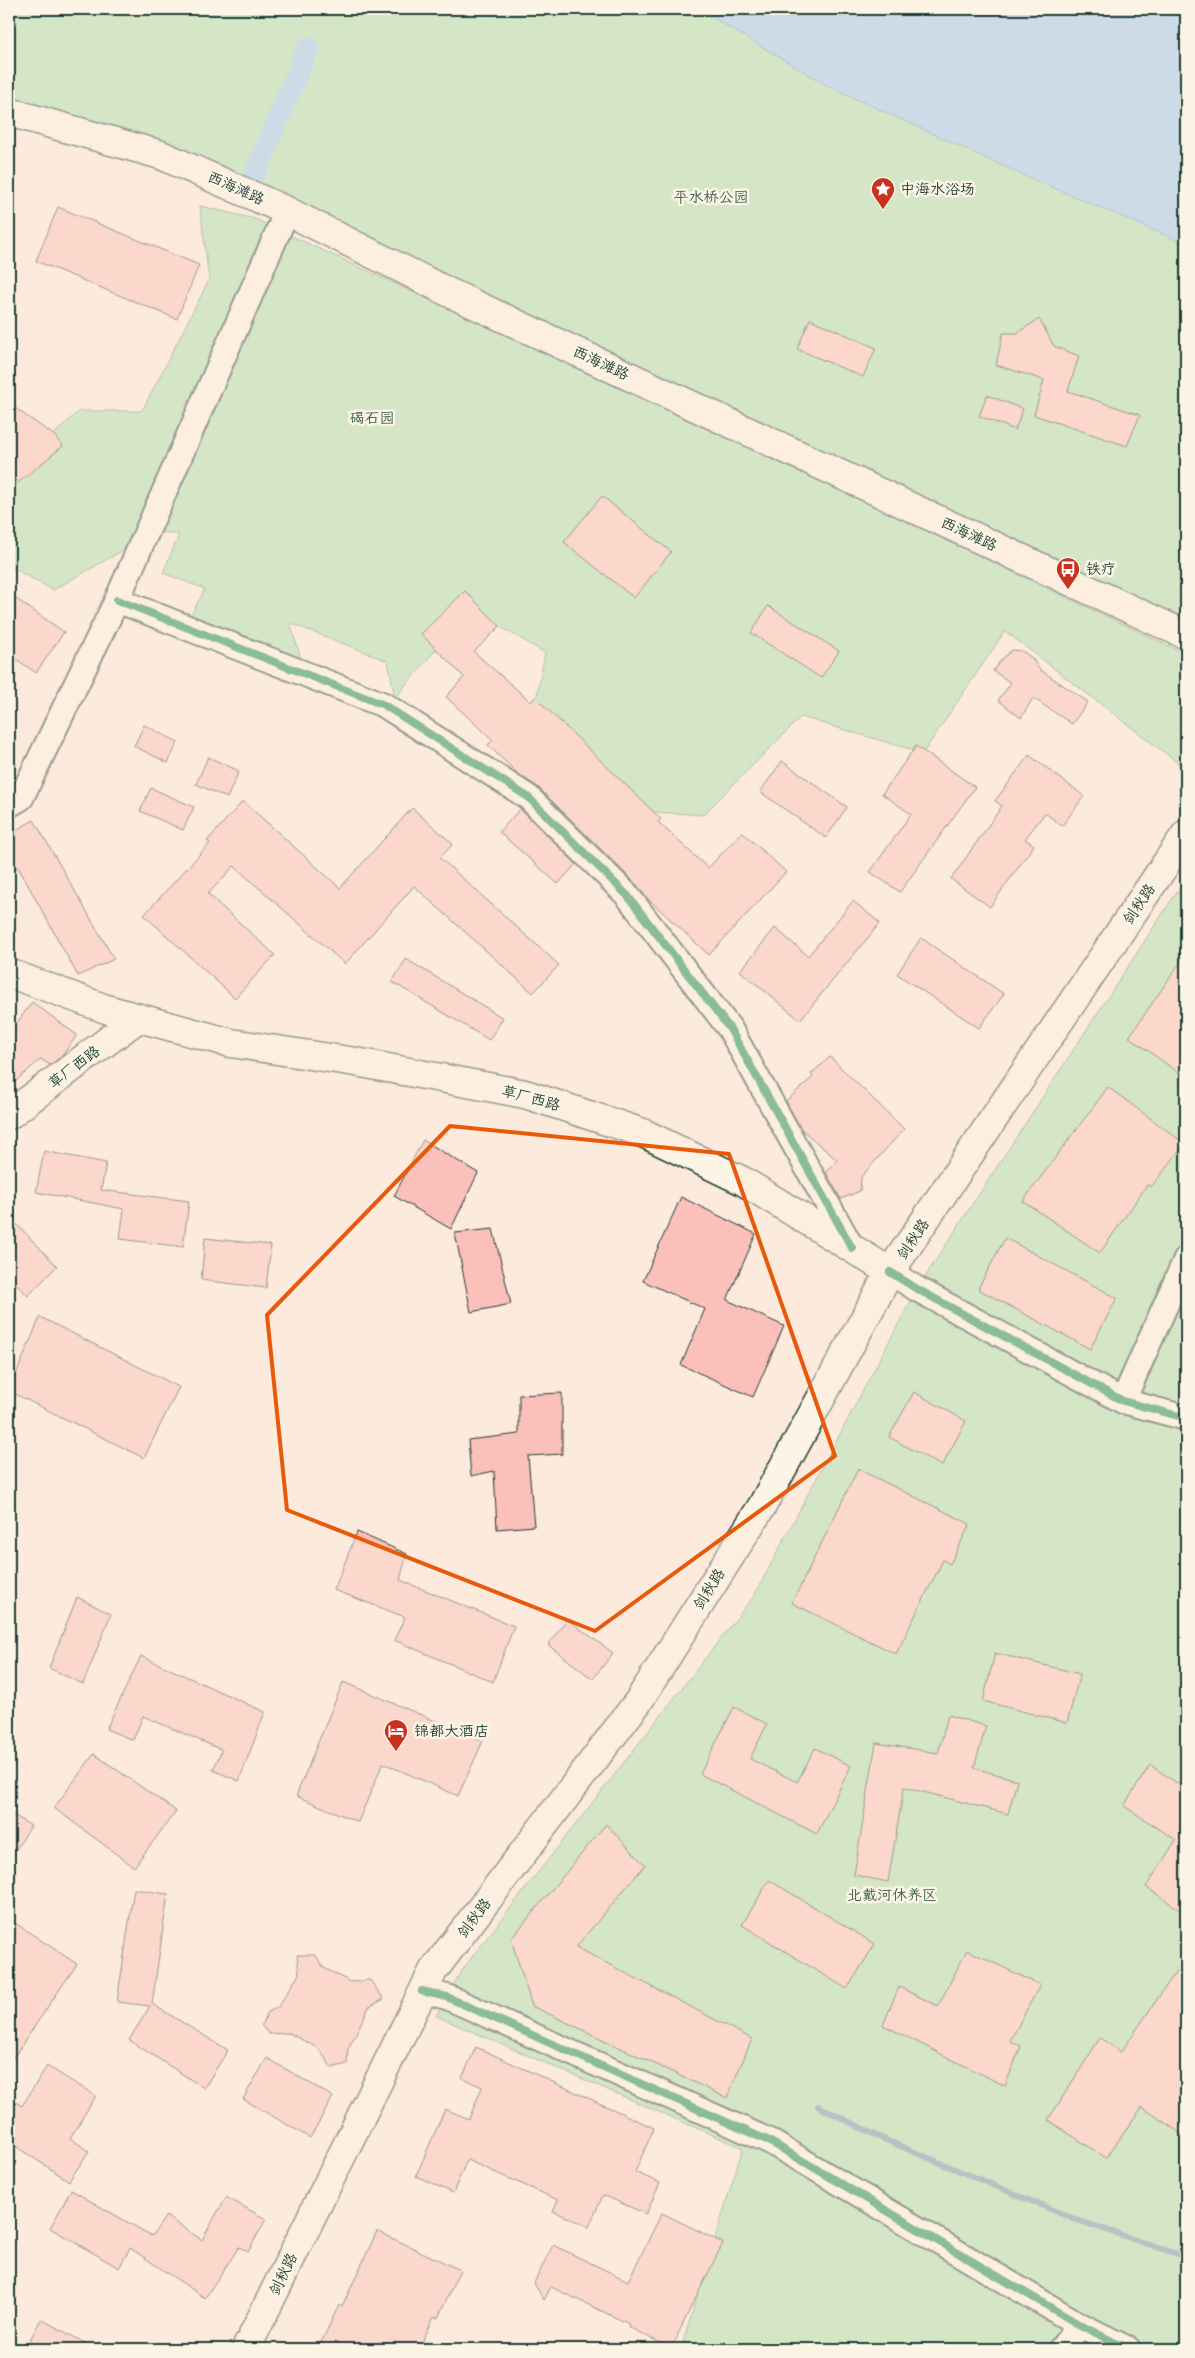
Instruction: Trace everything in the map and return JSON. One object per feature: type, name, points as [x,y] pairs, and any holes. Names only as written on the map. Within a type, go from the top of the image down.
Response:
[{"type":"main road","name":"西海滩路","points":[[9,112],[161,156],[287,211],[457,296],[1186,635]]},
{"type":"main road","name":"剑秋路","points":[[246,2349],[433,1971],[638,1702],[762,1506],[890,1272],[1186,834]]},
{"type":"main road","name":"草厂西路","points":[[9,973],[106,1009],[231,1043],[356,1062],[525,1094],[651,1137],[742,1181],[890,1272]]},
{"type":"main road","name":"草厂西路","points":[[9,1115],[138,1018]]},
{"type":"street","points":[[9,805],[21,798],[116,600],[287,211]]},
{"type":"street","points":[[116,600],[384,705],[528,797],[626,896],[730,1030],[852,1248]]},
{"type":"street","points":[[1123,1401],[1186,1259]]},
{"type":"street","points":[[890,1272],[917,1289],[1123,1401],[1186,1418]]},
{"type":"street","points":[[422,1991],[447,1997],[769,2141],[1080,2325],[1128,2349]]},
{"type":"street","points":[[1061,2349],[1080,2325]]},
{"type":"highlighted area","points":[[450,1126],[729,1154],[835,1456],[595,1631],[287,1510],[267,1315]]},
{"type":"green space","name":"平水桥公园","points":[[9,9],[754,9],[1186,217],[1186,624],[562,336],[9,104]]},
{"type":"green space","name":"碣石园","points":[[200,206],[255,219],[804,473],[1186,654],[1186,769],[1005,631],[923,753],[801,717],[703,815],[639,811],[534,711],[545,653],[470,609],[395,698],[388,661],[290,623],[308,682],[190,617],[205,589],[163,573],[179,535],[157,531],[53,590],[9,566],[9,476],[79,411],[142,411],[209,280]]},
{"type":"green space","name":"北戴河休养区","points":[[1186,878],[1186,2349],[681,2349],[743,2148],[436,2016],[462,1970],[754,1596],[917,1289]]},
{"type":"water","points":[[698,9],[1186,9],[1186,244],[1023,175],[830,87]]},
{"type":"building","points":[[58,207],[199,265],[177,319],[36,261]]},
{"type":"building","points":[[810,319],[876,348],[863,377],[797,349]]},
{"type":"building","points":[[1039,319],[1054,346],[1079,356],[1068,391],[1140,415],[1127,446],[1034,415],[1044,380],[996,365],[1003,333],[1017,333]]},
{"type":"building","points":[[987,395],[1023,409],[1015,430],[979,416]]},
{"type":"building","points":[[9,404],[54,435],[63,446],[9,490]]},
{"type":"building","points":[[602,496],[671,552],[634,598],[564,542]]},
{"type":"building","points":[[465,591],[500,626],[474,652],[531,702],[535,697],[661,819],[658,822],[708,868],[742,832],[786,872],[709,955],[646,897],[637,885],[538,787],[518,774],[488,745],[493,740],[446,697],[464,677],[421,634]]},
{"type":"building","points":[[9,594],[64,632],[36,673],[9,654]]},
{"type":"building","points":[[768,606],[839,651],[821,678],[751,633]]},
{"type":"building","points":[[1012,650],[1022,651],[1032,658],[1039,669],[1088,702],[1072,724],[1033,698],[1021,718],[998,700],[1011,683],[993,671]]},
{"type":"building","points":[[144,725],[178,742],[168,763],[134,746]]},
{"type":"building","points":[[916,746],[975,787],[900,892],[870,872],[911,814],[882,794]]},
{"type":"building","points":[[1029,755],[1084,796],[1062,826],[1045,813],[1025,839],[1034,845],[990,907],[951,879],[1002,806],[995,801]]},
{"type":"building","points":[[208,757],[239,771],[227,798],[196,784]]},
{"type":"building","points":[[782,761],[847,807],[826,838],[760,792]]},
{"type":"building","points":[[151,788],[194,807],[183,830],[140,811]]},
{"type":"building","points":[[243,801],[340,888],[412,808],[453,844],[440,858],[559,965],[533,993],[414,886],[345,964],[234,866],[208,894],[275,955],[235,998],[144,915],[210,843],[207,841]]},
{"type":"building","points":[[520,809],[576,864],[558,884],[499,832]]},
{"type":"building","points":[[34,820],[114,959],[78,976],[18,867],[9,872],[9,834]]},
{"type":"building","points":[[853,901],[880,923],[800,1020],[740,971],[775,928],[808,956]]},
{"type":"building","points":[[921,938],[1004,994],[979,1028],[897,974]]},
{"type":"building","points":[[1186,954],[1186,1078],[1129,1037]]},
{"type":"building","points":[[406,959],[503,1018],[489,1040],[392,982]]},
{"type":"building","points":[[32,1002],[77,1035],[62,1056],[50,1065],[41,1059],[9,1087],[9,1034]]},
{"type":"building","points":[[830,1057],[904,1129],[861,1177],[860,1191],[841,1199],[826,1173],[837,1160],[801,1129],[786,1101],[813,1077],[811,1074]]},
{"type":"building","points":[[1108,1087],[1185,1144],[1151,1187],[1147,1185],[1100,1253],[1023,1201]]},
{"type":"building","points":[[423,1140],[478,1173],[451,1229],[394,1196]]},
{"type":"building","points":[[44,1151],[106,1163],[101,1190],[189,1201],[183,1247],[120,1239],[124,1209],[36,1192]]},
{"type":"building","points":[[681,1197],[756,1234],[727,1300],[784,1326],[753,1397],[681,1365],[705,1309],[643,1281]]},
{"type":"building","points":[[9,1216],[57,1266],[28,1296],[9,1276]]},
{"type":"building","points":[[493,1229],[511,1304],[471,1312],[455,1233]]},
{"type":"building","points":[[205,1238],[271,1245],[266,1288],[201,1280]]},
{"type":"building","points":[[1005,1238],[1117,1298],[1090,1349],[978,1289]]},
{"type":"building","points":[[40,1317],[179,1387],[144,1458],[9,1391]]},
{"type":"building","points":[[914,1392],[966,1421],[942,1466],[889,1437]]},
{"type":"building","points":[[562,1393],[562,1454],[528,1456],[534,1526],[497,1529],[494,1471],[471,1476],[468,1440],[519,1434],[519,1395]]},
{"type":"building","points":[[858,1469],[970,1524],[950,1564],[943,1560],[896,1654],[792,1603]]},
{"type":"building","points":[[357,1532],[407,1554],[400,1580],[514,1626],[493,1682],[394,1640],[405,1617],[334,1590]]},
{"type":"building","points":[[77,1597],[111,1614],[83,1684],[49,1668]]},
{"type":"building","points":[[567,1619],[613,1653],[593,1679],[548,1645]]},
{"type":"building","points":[[995,1653],[1080,1674],[1067,1723],[983,1701]]},
{"type":"building","points":[[141,1656],[265,1712],[239,1781],[213,1770],[222,1750],[143,1716],[133,1740],[106,1729]]},
{"type":"building","name":"锦都大酒店","points":[[343,1682],[483,1741],[458,1796],[383,1763],[358,1822],[296,1796]]},
{"type":"building","points":[[734,1707],[767,1724],[750,1759],[797,1782],[815,1748],[851,1766],[817,1834],[700,1774]]},
{"type":"building","points":[[948,1715],[986,1726],[974,1768],[1017,1780],[1008,1814],[904,1787],[888,1882],[854,1875],[876,1743],[938,1753]]},
{"type":"building","points":[[94,1754],[176,1811],[134,1867],[54,1808]]},
{"type":"building","points":[[1150,1765],[1186,1789],[1186,1914],[1146,1887],[1176,1840],[1124,1806]]},
{"type":"building","points":[[9,1812],[31,1826],[9,1860]]},
{"type":"building","points":[[606,1824],[645,1865],[576,1947],[752,2039],[727,2098],[532,2006],[511,1939]]},
{"type":"building","points":[[769,1880],[875,1944],[847,1989],[742,1925]]},
{"type":"building","points":[[134,1889],[168,1894],[152,2004],[228,2050],[204,2088],[129,2040],[150,2006],[117,2002]]},
{"type":"building","points":[[9,1919],[77,1964],[9,2064]]},
{"type":"building","points":[[967,1950],[1040,1985],[1010,2041],[1021,2046],[1005,2086],[883,2025],[899,1987],[938,2006]]},
{"type":"building","points":[[297,1955],[315,1955],[324,1968],[350,1982],[370,1980],[384,1999],[369,2007],[348,2049],[347,2064],[332,2068],[318,2048],[289,2033],[269,2034],[261,2025],[268,2012],[278,2007],[299,1974]]},
{"type":"building","points":[[1186,1957],[1186,2137],[1142,2107],[1106,2158],[1048,2120],[1100,2038],[1121,2052]]},
{"type":"building","points":[[476,2047],[654,2128],[635,2172],[660,2183],[646,2214],[603,2195],[589,2227],[553,2211],[558,2200],[467,2160],[453,2193],[416,2176],[445,2109],[469,2119],[482,2087],[462,2078]]},
{"type":"building","points":[[267,2058],[333,2097],[310,2138],[243,2099]]},
{"type":"building","points":[[47,2066],[96,2096],[70,2138],[89,2151],[69,2181],[9,2142],[9,2097],[22,2106]]},
{"type":"building","points":[[71,2190],[152,2236],[166,2216],[202,2240],[226,2197],[266,2219],[248,2252],[239,2247],[205,2298],[130,2248],[119,2268],[50,2228]]},
{"type":"building","points":[[662,2213],[723,2243],[671,2348],[628,2327],[629,2324],[551,2287],[544,2300],[534,2283],[553,2245],[628,2281]]},
{"type":"building","points":[[377,2231],[460,2270],[438,2318],[434,2317],[419,2349],[318,2349],[339,2305],[342,2307]]},
{"type":"building","points":[[41,2319],[96,2349],[25,2349]]},
{"type":"waterway","points":[[255,173],[308,48]]},
{"type":"waterway","points":[[818,2106],[881,2138],[1074,2219],[1186,2257]]},
{"type":"cycle path","points":[[117,600],[384,705],[528,797],[627,895],[730,1029],[852,1248]]},
{"type":"cycle path","points":[[890,1272],[917,1289],[1123,1401],[1186,1418]]},
{"type":"cycle path","points":[[422,1991],[447,1997],[769,2141],[1080,2325],[1128,2349]]},
{"type":"place","name":"中海水浴场","points":[[883,210]]},
{"type":"place","name":"铁疗","points":[[1068,590]]},
{"type":"place","name":"锦都大酒店","points":[[396,1752]]}]
